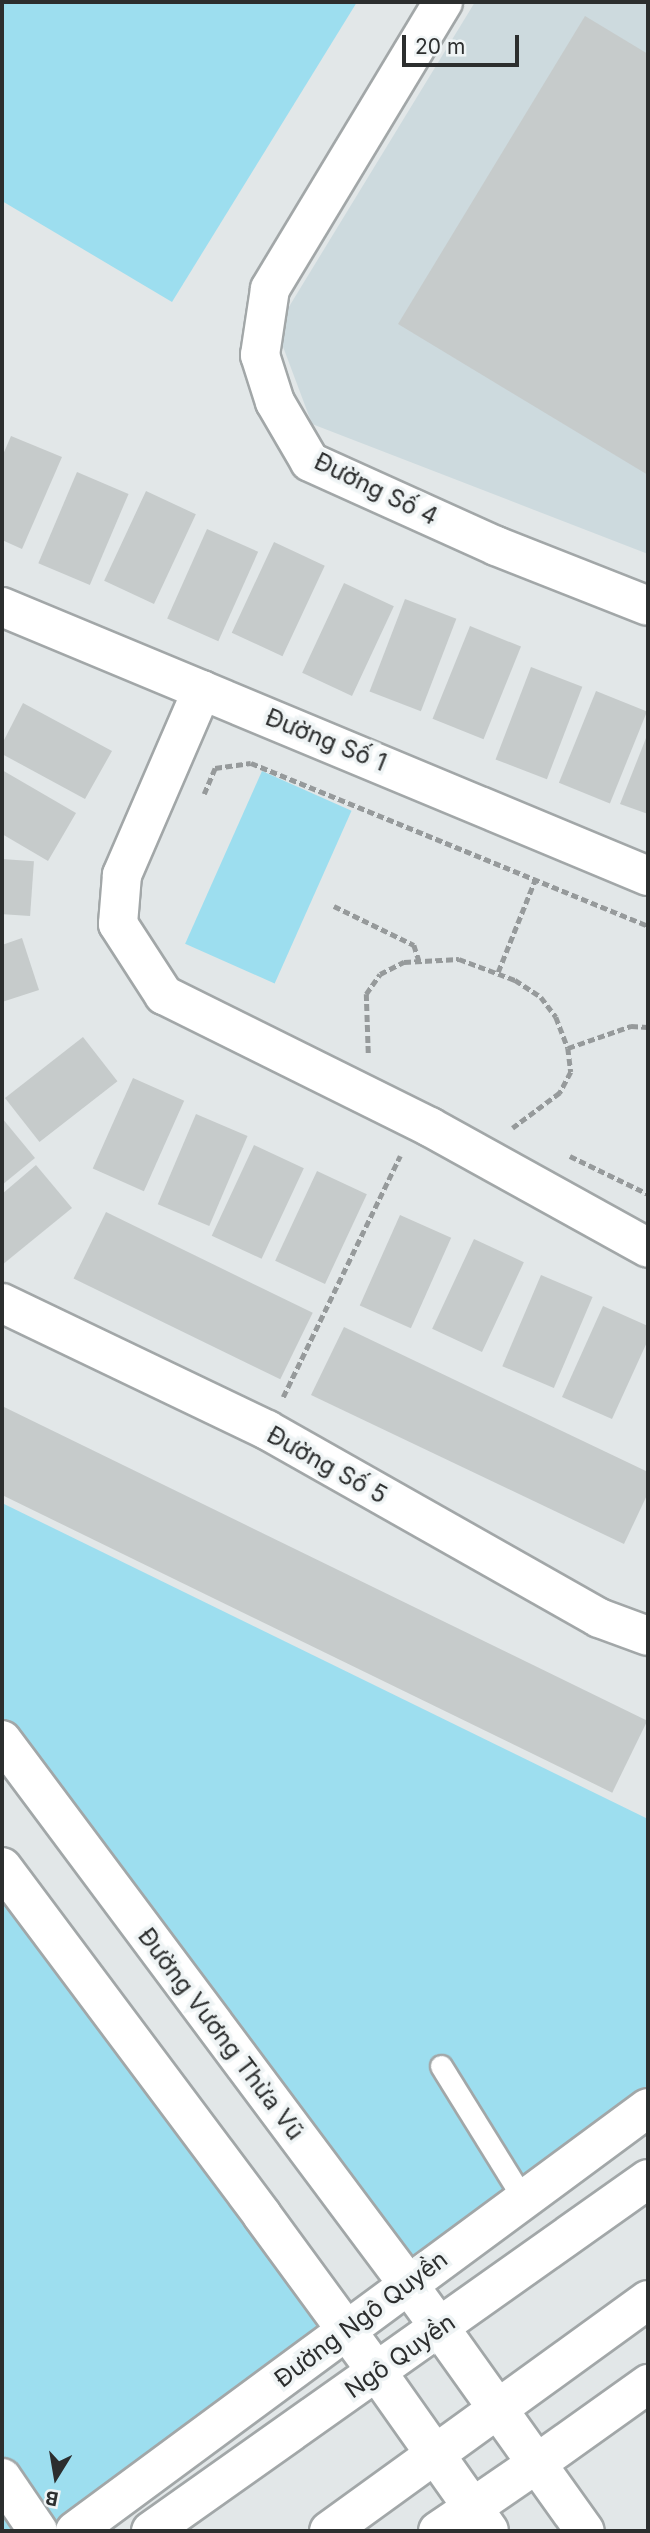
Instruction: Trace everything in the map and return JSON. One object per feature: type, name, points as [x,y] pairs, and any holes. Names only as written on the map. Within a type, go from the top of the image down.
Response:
[{"type":"main road","name":"Đường Số 4","points":[[443,2],[270,289],[260,355],[275,402],[310,462],[496,546],[648,606]]},
{"type":"main road","name":"Đường Số 1","points":[[2,607],[554,834],[648,876]]},
{"type":"main road","points":[[202,690],[122,875],[118,924],[164,995],[418,1121],[648,1248]]},
{"type":"main road","name":"Đường Số 5","points":[[2,1303],[267,1430],[599,1618],[648,1636]]},
{"type":"main road","name":"Đường Vương Thừa Vũ","points":[[2,1740],[408,2284],[585,2531]]},
{"type":"main road","points":[[2,1867],[348,2329],[480,2520]]},
{"type":"main road","name":"Đường Ngô Quyền","points":[[75,2531],[648,2108]]},
{"type":"main road","name":"Ngô Quyền","points":[[151,2531],[648,2179]]},
{"type":"main road","points":[[329,2531],[648,2300]]},
{"type":"main road","points":[[438,2531],[480,2520],[536,2464],[648,2384]]},
{"type":"main road","points":[[2,2478],[38,2531]]},
{"type":"lane","points":[[441,2066],[524,2200]]},
{"type":"path","points":[[199,804],[215,768],[251,763],[648,926]]},
{"type":"path","points":[[498,972],[554,834]]},
{"type":"path","points":[[334,906],[414,945],[419,960]]},
{"type":"path","points":[[357,1053],[369,1059],[366,994],[380,974],[419,960],[459,959],[498,972],[541,997],[556,1017],[568,1048],[570,1072],[560,1093],[512,1128]]},
{"type":"path","points":[[568,1048],[631,1026],[648,1027]]},
{"type":"path","points":[[267,1430],[418,1121]]},
{"type":"path","points":[[500,1123],[524,1134]]},
{"type":"path","points":[[561,1152],[648,1194]]},
{"type":"shaded area","points":[[2,2],[357,2],[172,302],[2,201]]},
{"type":"shaded area","points":[[475,2],[648,2],[648,554],[312,424],[276,328]]},
{"type":"shaded area","points":[[262,771],[352,811],[275,984],[185,944]]},
{"type":"shaded area","points":[[2,1503],[648,1819],[648,2109],[408,2284],[2,1739]]},
{"type":"shaded area","points":[[2,1868],[348,2329],[67,2531],[2,2531]]},
{"type":"building","points":[[585,16],[648,54],[648,475],[398,324]]},
{"type":"building","points":[[11,436],[62,457],[22,549],[2,540],[2,457]]},
{"type":"building","points":[[77,472],[129,494],[90,585],[38,563]]},
{"type":"building","points":[[146,491],[196,514],[154,604],[104,581]]},
{"type":"building","points":[[207,529],[258,552],[218,641],[167,619]]},
{"type":"building","points":[[274,542],[325,566],[282,656],[232,633]]},
{"type":"building","points":[[344,583],[394,606],[352,696],[302,673]]},
{"type":"building","points":[[405,599],[456,619],[421,711],[370,691]]},
{"type":"building","points":[[470,626],[521,647],[484,739],[433,719]]},
{"type":"building","points":[[531,667],[582,687],[547,779],[496,759]]},
{"type":"building","points":[[596,691],[647,712],[610,803],[559,783]]},
{"type":"building","points":[[23,703],[112,751],[85,799],[2,754],[2,744]]},
{"type":"building","points":[[648,733],[648,814],[620,804]]},
{"type":"building","points":[[2,770],[76,813],[48,861],[2,834]]},
{"type":"building","points":[[2,859],[34,861],[30,916],[2,914]]},
{"type":"building","points":[[22,938],[39,990],[2,1002],[2,945]]},
{"type":"building","points":[[83,1037],[117,1081],[39,1142],[5,1098]]},
{"type":"building","points":[[133,1078],[184,1101],[144,1191],[93,1168]]},
{"type":"building","points":[[196,1114],[248,1136],[209,1226],[158,1204]]},
{"type":"building","points":[[2,1118],[35,1158],[2,1185]]},
{"type":"building","points":[[254,1145],[304,1168],[262,1259],[212,1236]]},
{"type":"building","points":[[36,1165],[72,1208],[2,1265],[2,1194]]},
{"type":"building","points":[[317,1171],[367,1194],[325,1284],[275,1261]]},
{"type":"building","points":[[106,1212],[313,1313],[280,1379],[74,1279]]},
{"type":"building","points":[[400,1215],[451,1238],[411,1328],[360,1305]]},
{"type":"building","points":[[474,1239],[524,1262],[482,1352],[432,1329]]},
{"type":"building","points":[[541,1275],[593,1297],[554,1388],[502,1366]]},
{"type":"building","points":[[603,1306],[648,1326],[648,1340],[612,1419],[562,1397]]},
{"type":"building","points":[[344,1327],[648,1472],[648,1493],[624,1544],[311,1395]]},
{"type":"building","points":[[2,1406],[647,1721],[612,1793],[2,1495]]}]
